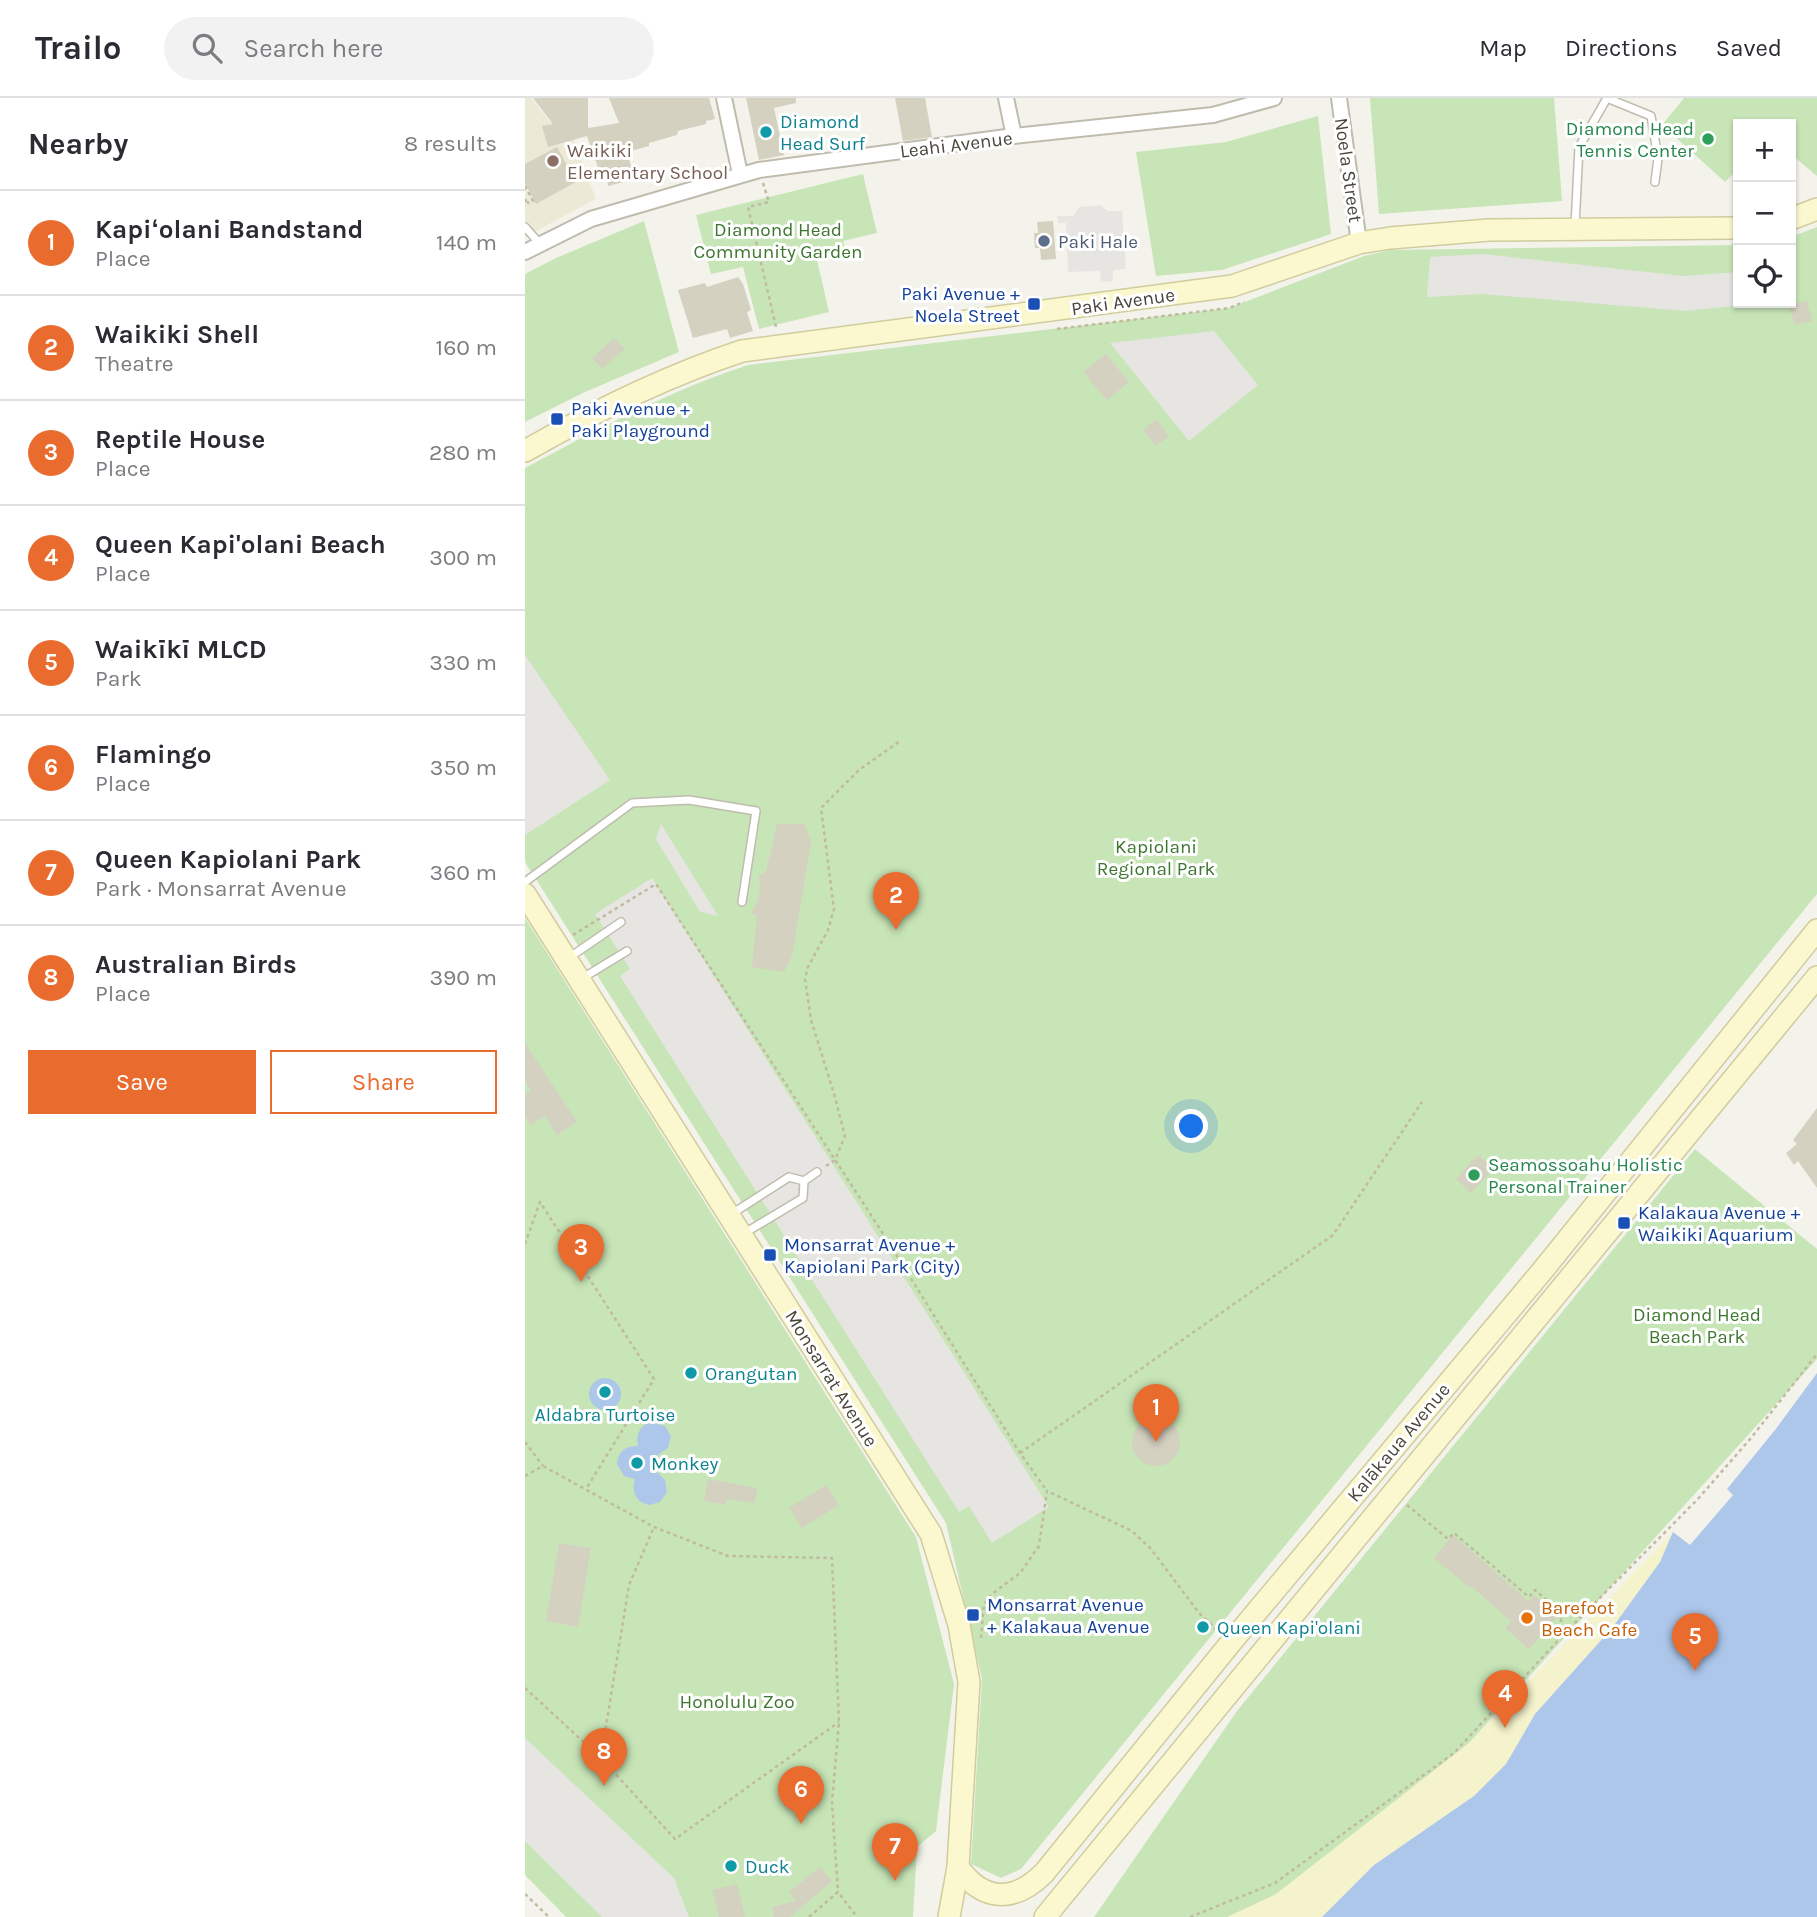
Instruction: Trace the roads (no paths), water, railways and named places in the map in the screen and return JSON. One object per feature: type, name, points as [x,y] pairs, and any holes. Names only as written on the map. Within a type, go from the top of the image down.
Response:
[{"type":"street","points":[[724,98],[740,174]]},
{"type":"street","points":[[1006,98],[1014,136]]},
{"type":"street","name":"Leahi Avenue","points":[[525,252],[591,219],[740,174],[1014,136],[1213,115],[1274,98]]},
{"type":"street","name":"Noela Street","points":[[1339,98],[1359,243]]},
{"type":"street","points":[[1796,217],[1817,209]]},
{"type":"street","name":"Paki Avenue","points":[[525,451],[606,406],[690,368],[742,351],[1232,286],[1359,243],[1489,230],[1733,228]]},
{"type":"street","name":"Monsarrat Avenue","points":[[525,894],[931,1534],[959,1625],[969,1682],[958,1867],[949,1917]]},
{"type":"street","name":"Kalākaua Avenue","points":[[958,1867],[974,1886],[987,1893],[1009,1894],[1023,1891],[1034,1883],[1239,1646],[1513,1347],[1714,1080],[1817,930]]},
{"type":"street","name":"Kalākaua Avenue","points":[[1045,1917],[1239,1646],[1492,1329],[1714,1080],[1817,977]]},
{"type":"lane","points":[[1575,229],[1579,147],[1607,98],[1651,116],[1658,158],[1655,182]]},
{"type":"lane","points":[[525,227],[540,244]]},
{"type":"lane","points":[[525,882],[632,803],[689,800],[756,811],[741,902]]},
{"type":"lane","points":[[567,959],[621,922]]},
{"type":"lane","points":[[580,979],[627,951]]},
{"type":"lane","points":[[730,1215],[789,1177],[804,1181],[817,1172]]},
{"type":"lane","points":[[741,1234],[803,1198],[804,1181]]},
{"type":"lane","points":[[1492,1329],[1513,1347]]},
{"type":"water","points":[[1817,1373],[1817,1917],[1322,1917],[1374,1865],[1474,1796],[1506,1764],[1535,1714],[1612,1628],[1660,1562],[1673,1532],[1690,1545],[1733,1495],[1727,1489]]},
{"type":"water","points":[[605,1378],[617,1382],[621,1394],[617,1406],[605,1410],[593,1406],[589,1394],[593,1382]]},
{"type":"water","points":[[650,1422],[665,1426],[671,1436],[668,1448],[658,1455],[658,1473],[665,1480],[667,1492],[660,1502],[649,1505],[638,1499],[634,1488],[635,1479],[624,1476],[617,1464],[623,1450],[638,1446],[639,1431]]},
{"type":"place","name":"Diamond Head Surf","points":[[766,132]]},
{"type":"place","name":"Diamond Head Tennis Center","points":[[1708,139]]},
{"type":"place","name":"Waikiki Elementary School","points":[[553,161]]},
{"type":"place","name":"Paki Hale","points":[[1044,241]]},
{"type":"place","name":"Paki Avenue + Noela Street","points":[[1034,304]]},
{"type":"place","name":"Paki Avenue + Paki Playground","points":[[557,419]]},
{"type":"place","name":"Waikiki Shell","points":[[896,930]]},
{"type":"place","name":"Seamossoahu Holistic Personal Trainer","points":[[1474,1175]]},
{"type":"place","name":"Kalakaua Avenue + Waikiki Aquarium","points":[[1624,1223]]},
{"type":"place","name":"Monsarrat Avenue + Kapiolani Park (City)","points":[[770,1255]]},
{"type":"place","name":"Reptile House","points":[[581,1282]]},
{"type":"place","name":"Orangutan","points":[[691,1373]]},
{"type":"place","name":"Aldabra Turtoise","points":[[605,1392]]},
{"type":"place","name":"Kapiʻolani Bandstand","points":[[1156,1442]]},
{"type":"place","name":"Monkey","points":[[637,1463]]},
{"type":"place","name":"Monsarrat Avenue + Kalakaua Avenue","points":[[973,1615]]},
{"type":"place","name":"Barefoot Beach Cafe","points":[[1527,1618]]},
{"type":"place","name":"Queen Kapi'olani","points":[[1203,1627]]},
{"type":"place","name":"Waikīkī MLCD","points":[[1695,1671]]},
{"type":"place","name":"Queen Kapi'olani Beach","points":[[1505,1728]]},
{"type":"place","name":"Australian Birds","points":[[604,1786]]},
{"type":"place","name":"Flamingo","points":[[801,1824]]},
{"type":"place","name":"Duck","points":[[731,1866]]},
{"type":"place","name":"Queen Kapiolani Park","points":[[895,1881]]},
{"type":"park label","name":"Diamond Head Community Garden","points":[[778,240]]},
{"type":"park label","name":"Kapiolani Regional Park","points":[[1156,857]]},
{"type":"park label","name":"Diamond Head Beach Park","points":[[1697,1325]]},
{"type":"park label","name":"Honolulu Zoo","points":[[737,1701]]}]
